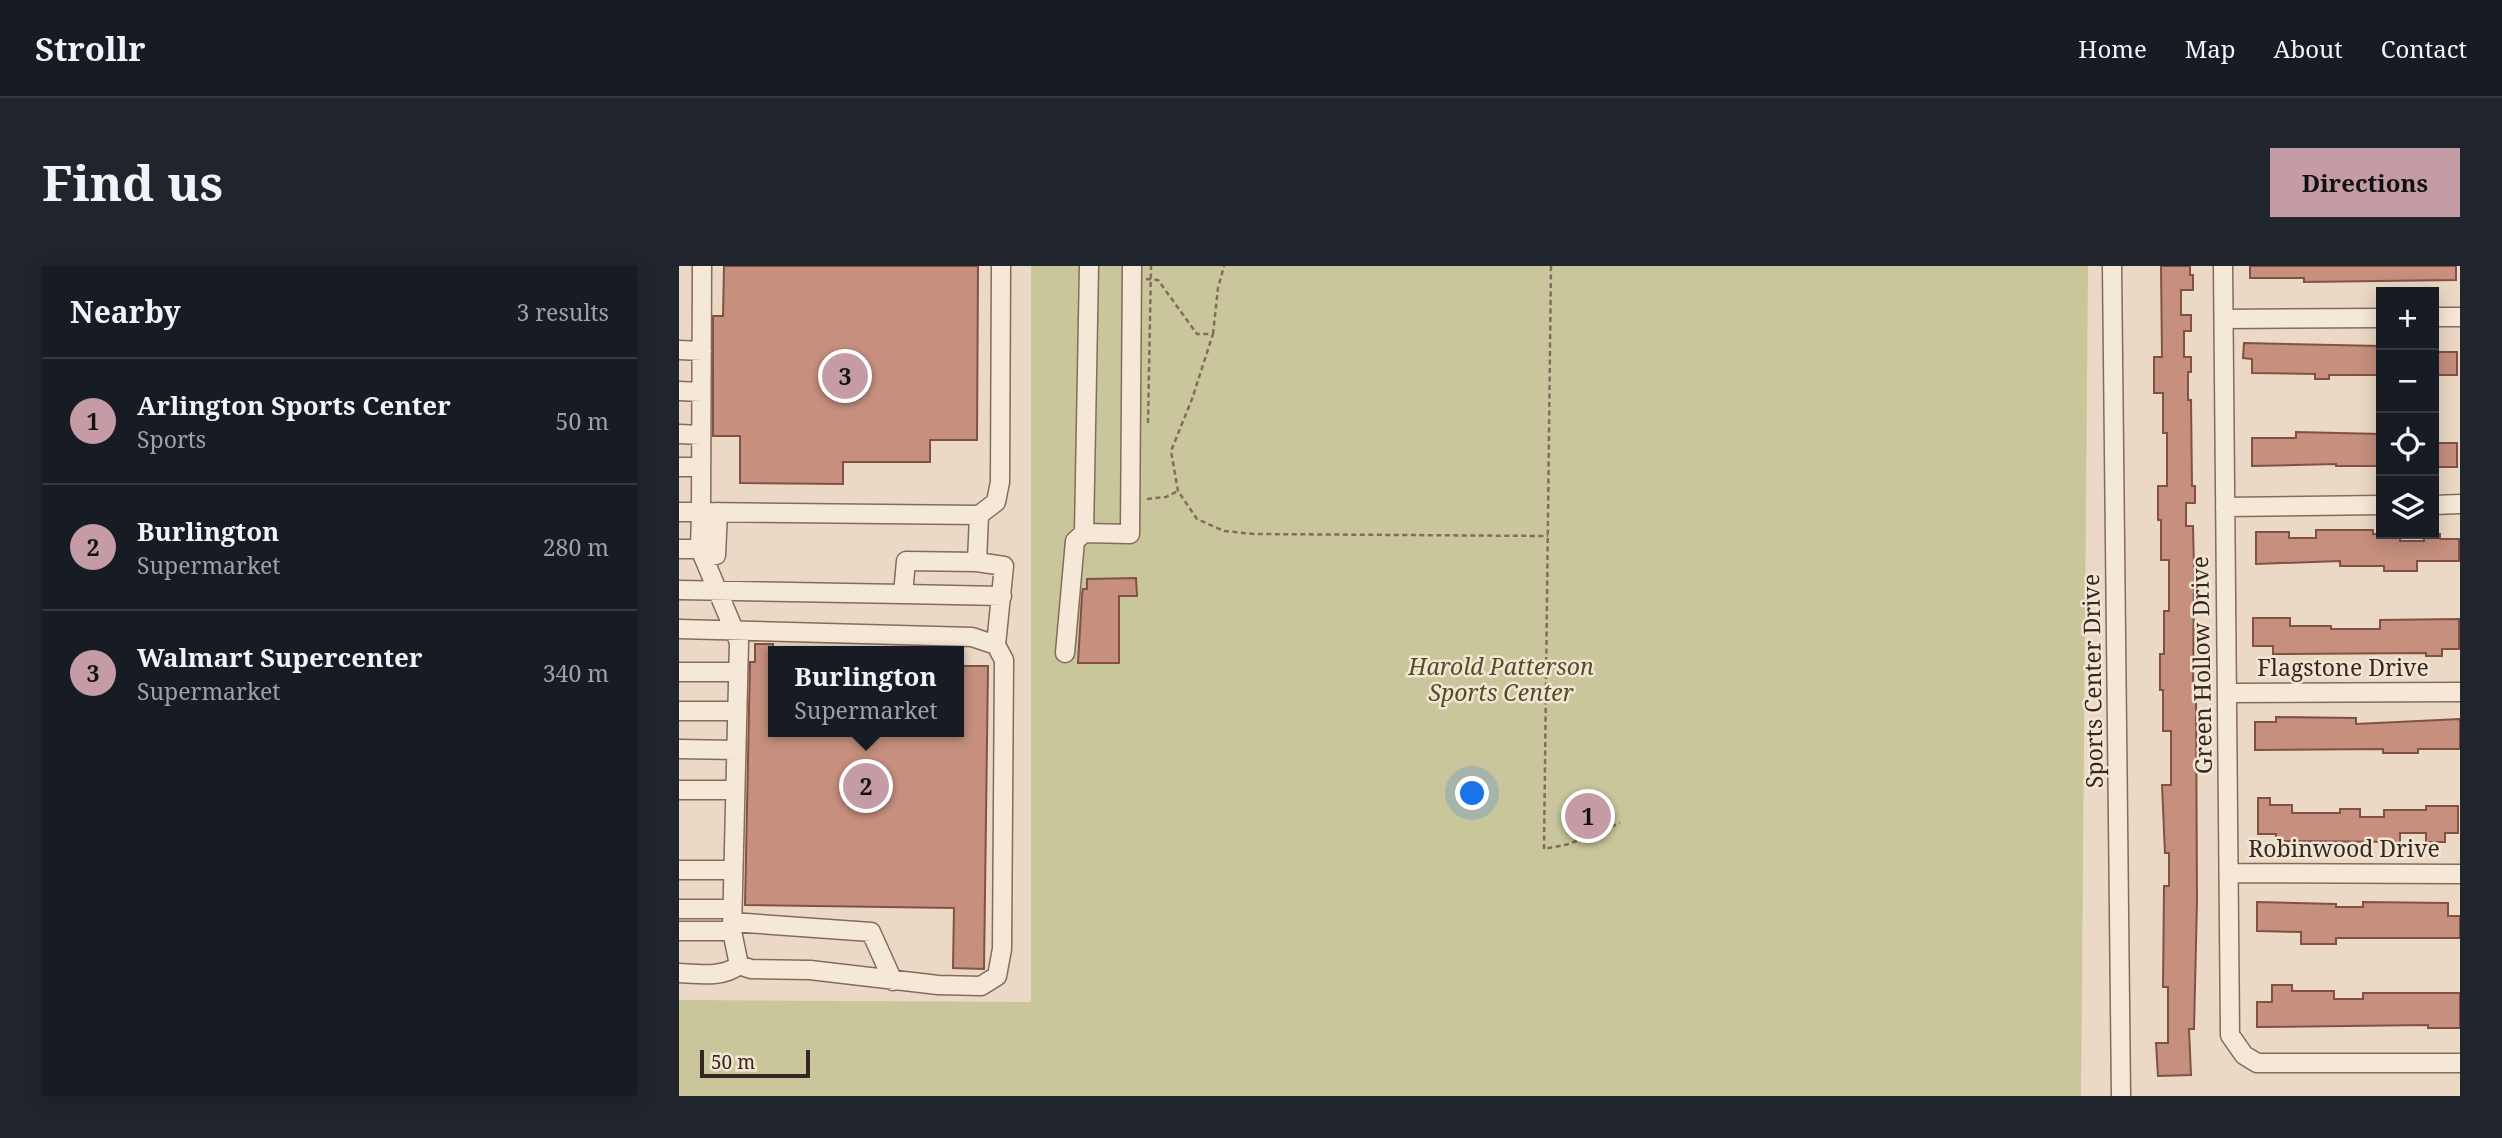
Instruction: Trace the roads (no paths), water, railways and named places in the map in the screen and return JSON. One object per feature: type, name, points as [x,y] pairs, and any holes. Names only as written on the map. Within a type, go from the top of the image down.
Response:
[{"type":"street","points":[[702,266],[701,467],[710,512],[702,553],[739,642],[732,870],[732,921],[739,965]]},
{"type":"street","points":[[679,512],[979,515],[996,502],[1000,482],[1001,266]]},
{"type":"street","points":[[1084,533],[1090,266]]},
{"type":"street","name":"Sports Center Drive","points":[[2112,266],[2121,1096]]},
{"type":"street","name":"Green Hollow Drive","points":[[2223,266],[2230,1035],[2248,1058],[2257,1063],[2460,1063]]},
{"type":"street","points":[[1065,653],[1075,541],[1084,533],[1130,534],[1132,273]]},
{"type":"street","points":[[2439,317],[2460,317]]},
{"type":"street","points":[[2224,318],[2376,318]]},
{"type":"street","points":[[679,350],[702,351]]},
{"type":"street","points":[[679,391],[701,391]]},
{"type":"street","points":[[679,434],[701,435]]},
{"type":"street","points":[[679,467],[701,467]]},
{"type":"street","points":[[2225,507],[2376,505]]},
{"type":"street","points":[[2439,505],[2460,505]]},
{"type":"street","points":[[977,562],[979,515]]},
{"type":"street","points":[[679,549],[702,553]]},
{"type":"street","points":[[739,965],[751,969],[810,970],[893,981],[981,986],[997,976],[1002,949],[1004,660],[996,645],[1004,566],[977,562],[906,561],[903,594]]},
{"type":"street","points":[[679,590],[1002,596]]},
{"type":"street","points":[[679,629],[972,638],[996,645]]},
{"type":"street","points":[[679,672],[738,672]]},
{"type":"street","name":"Flagstone Drive","points":[[2227,693],[2460,692]]},
{"type":"street","points":[[679,710],[737,711]]},
{"type":"street","points":[[679,749],[736,750]]},
{"type":"street","points":[[679,790],[734,790]]},
{"type":"street","points":[[679,870],[732,870]]},
{"type":"street","name":"Robinwood Drive","points":[[2229,873],[2460,874]]},
{"type":"street","points":[[679,909],[732,921],[871,932],[893,981]]},
{"type":"street","points":[[679,930],[732,921]]},
{"type":"street","points":[[679,974],[719,974],[733,971],[739,965]]},
{"type":"place","name":"Walmart Supercenter","points":[[845,376]]},
{"type":"place","name":"Burlington","points":[[866,786]]},
{"type":"place","name":"Arlington Sports Center","points":[[1588,816]]},
{"type":"park label","name":"Harold Patterson Sports Center","points":[[1501,680]]}]
